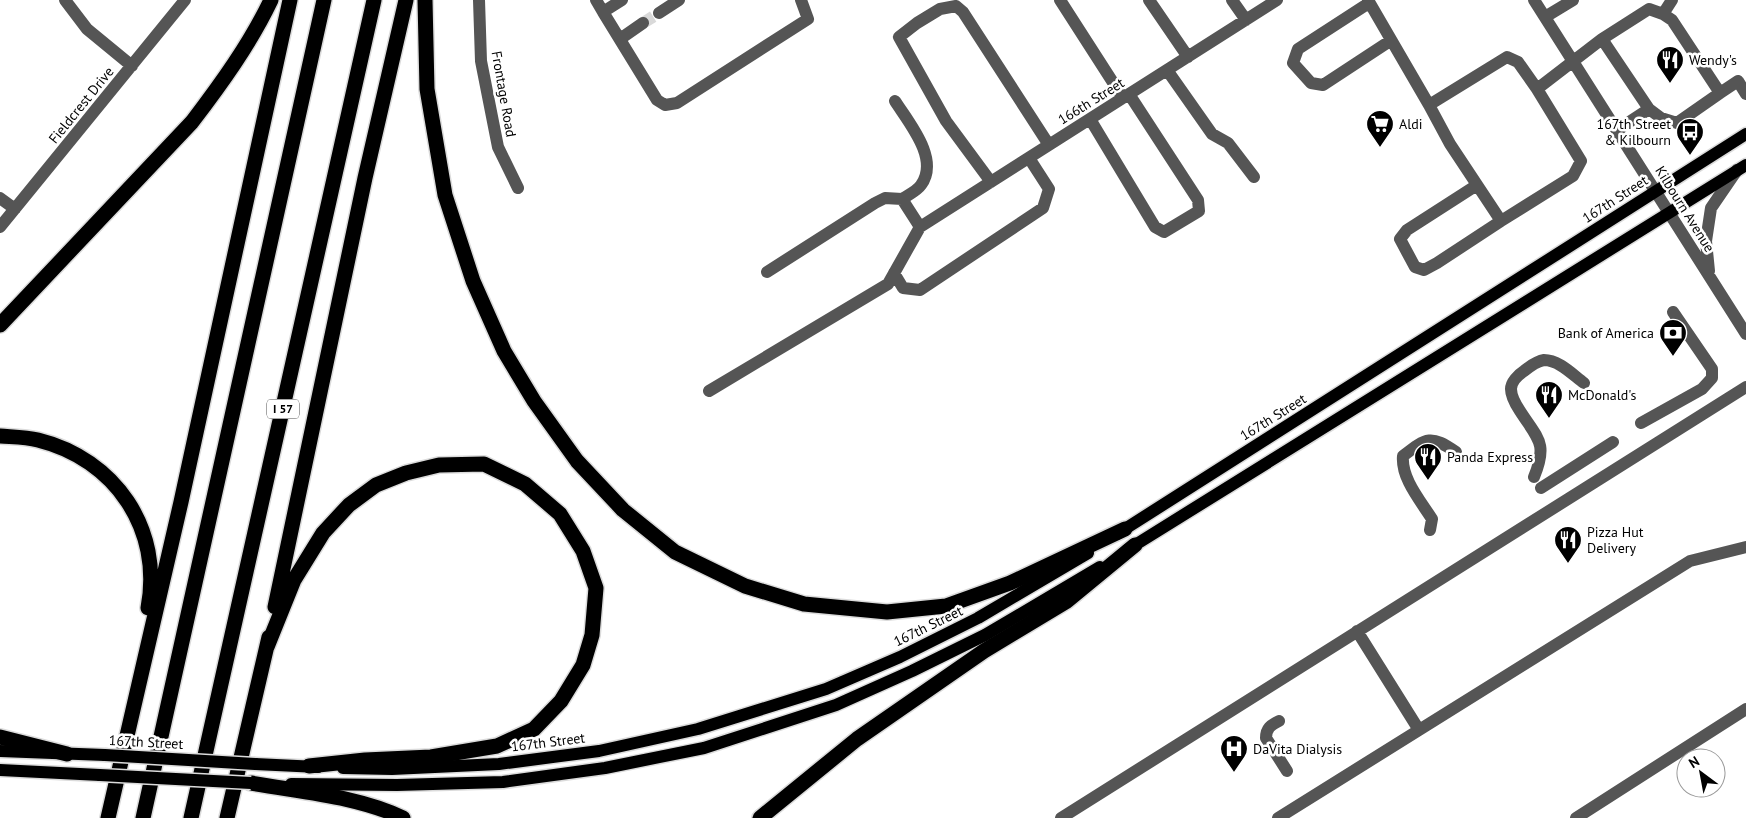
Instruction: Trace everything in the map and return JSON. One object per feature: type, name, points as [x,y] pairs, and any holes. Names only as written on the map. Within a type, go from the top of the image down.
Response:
[{"type":"highway","points":[[0,325],[192,122],[243,51],[271,0]]},
{"type":"highway","points":[[108,818],[144,667],[231,276],[290,0]]},
{"type":"highway","points":[[142,818],[324,0]]},
{"type":"highway","name":"I 57","points":[[191,818],[374,0]]},
{"type":"highway","points":[[227,818],[267,647],[365,178],[406,0]]},
{"type":"highway","points":[[425,0],[427,89],[445,195],[473,280],[504,351],[534,400],[577,461],[623,510],[675,552],[745,586],[804,604],[888,612],[946,606],[1010,583],[1125,529]]},
{"type":"highway","points":[[0,436],[36,439],[80,457],[115,484],[135,514],[148,547],[152,576],[140,646],[144,667]]},
{"type":"highway","points":[[267,647],[294,580],[323,533],[349,505],[376,485],[406,473],[439,465],[484,464],[525,484],[560,514],[583,552],[596,588],[592,635],[583,665],[562,702],[534,729],[497,746],[431,756],[309,766]]},
{"type":"highway","points":[[760,818],[857,739],[984,651],[1067,601],[1135,545]]},
{"type":"highway","points":[[0,737],[67,754]]},
{"type":"highway","points":[[251,783],[344,799],[379,808],[403,818]]},
{"type":"main road","name":"167th Street","points":[[0,752],[105,755],[255,764],[392,769],[499,764],[599,751],[698,729],[826,689],[900,657],[978,618],[1062,569],[1746,134]]},
{"type":"main road","points":[[0,770],[251,783],[397,785],[503,782],[605,768],[704,748],[836,705],[912,672],[985,635],[1135,545],[1742,168]]},
{"type":"street","points":[[65,0],[87,29],[132,66]]},
{"type":"street","name":"Fieldcrest Drive","points":[[0,227],[184,0]]},
{"type":"street","name":"Frontage Road","points":[[479,0],[481,61],[498,147],[518,188]]},
{"type":"street","points":[[596,0],[657,100],[665,105],[677,102],[808,19],[801,0]]},
{"type":"street","points":[[604,12],[622,0]]},
{"type":"street","points":[[659,13],[679,0]]},
{"type":"street","points":[[1060,0],[1198,200],[1199,211],[1164,232],[1155,227],[1090,119]]},
{"type":"street","points":[[1150,0],[1188,57]]},
{"type":"street","points":[[1232,0],[1246,20]]},
{"type":"street","name":"166th Street","points":[[920,228],[1277,0]]},
{"type":"street","name":"Kilbourn Avenue","points":[[1534,0],[1746,334]]},
{"type":"street","points":[[1545,17],[1573,0]]},
{"type":"street","points":[[1663,14],[1672,0]]},
{"type":"street","points":[[1390,41],[1323,85],[1311,83],[1293,63],[1298,49],[1368,2],[1450,144],[1501,221]]},
{"type":"street","points":[[991,182],[946,122],[900,38],[917,23],[940,9],[956,6],[963,12],[1049,145]]},
{"type":"street","points":[[1537,88],[1574,62],[1602,39],[1649,9],[1663,14],[1672,20],[1720,93]]},
{"type":"street","points":[[620,39],[643,23]]},
{"type":"street","points":[[1602,39],[1649,109],[1661,118],[1677,123],[1742,79],[1746,94]]},
{"type":"street","points":[[1429,105],[1507,57],[1518,62],[1537,88],[1581,160],[1573,176],[1437,263],[1424,270],[1415,267],[1400,239],[1407,230],[1477,184]]},
{"type":"street","points":[[1167,70],[1212,134],[1228,143],[1254,176]]},
{"type":"street","points":[[767,272],[885,198],[902,199],[920,186],[928,172],[924,146],[896,101]]},
{"type":"street","points":[[1617,130],[1649,109]]},
{"type":"street","points":[[894,273],[903,288],[920,290],[1043,208],[1049,189],[1029,158]]},
{"type":"street","points":[[1710,276],[1706,241],[1712,208],[1742,168]]},
{"type":"street","points":[[0,198],[15,209]]},
{"type":"street","points":[[709,391],[888,284],[920,228],[902,199]]},
{"type":"street","points":[[1640,423],[1702,389],[1712,378],[1712,370],[1673,312]]},
{"type":"street","points":[[1584,383],[1557,363],[1543,360],[1520,373],[1514,380],[1511,390],[1516,405],[1540,441],[1541,458],[1538,483],[1613,442]]},
{"type":"street","points":[[1061,818],[1746,387]]},
{"type":"street","points":[[1430,530],[1432,519],[1405,475],[1402,465],[1404,456],[1412,449],[1429,440],[1440,441],[1456,452]]},
{"type":"street","points":[[1278,818],[1690,561],[1746,548]]},
{"type":"street","points":[[1357,631],[1419,730]]},
{"type":"street","points":[[1576,818],[1746,710]]},
{"type":"street","points":[[1279,721],[1270,725],[1266,738],[1287,771]]},
{"type":"tunnel","points":[[643,23],[659,13]]},
{"type":"place","name":"Wendy's","points":[[1670,84]]},
{"type":"place","name":"Aldi","points":[[1380,148]]},
{"type":"place","name":"167th Street & Kilbourn","points":[[1690,156]]},
{"type":"place","name":"Bank of America","points":[[1673,357]]},
{"type":"place","name":"McDonald's","points":[[1549,419]]},
{"type":"place","name":"Panda Express","points":[[1428,481]]},
{"type":"place","name":"Pizza Hut Delivery","points":[[1568,564]]},
{"type":"place","name":"DaVita Dialysis","points":[[1234,773]]}]
